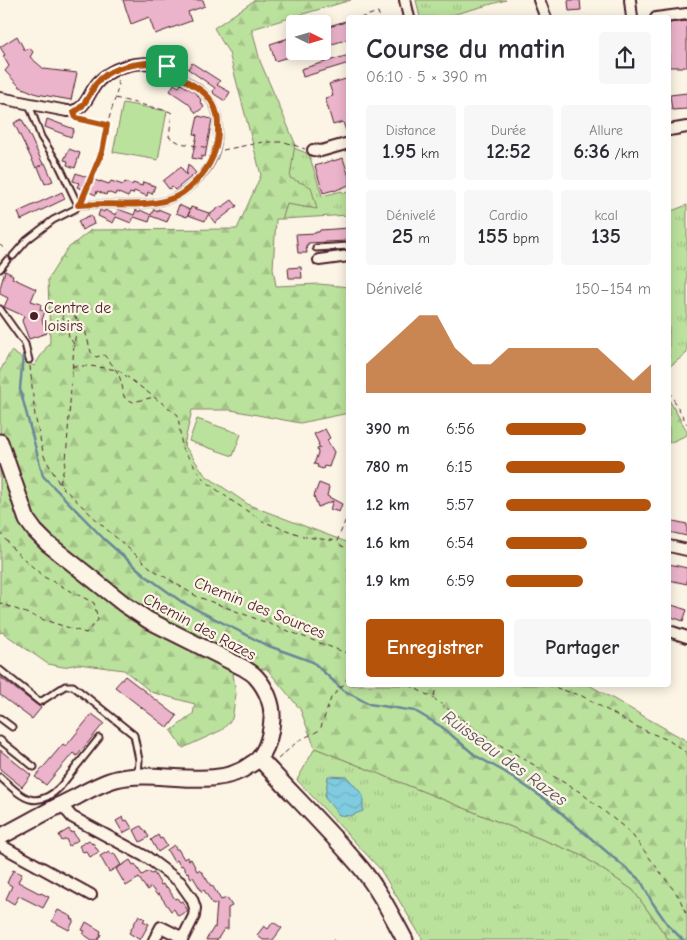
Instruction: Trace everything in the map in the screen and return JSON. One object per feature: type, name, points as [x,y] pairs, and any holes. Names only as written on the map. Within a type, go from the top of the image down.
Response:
[{"type":"street","points":[[405,0],[408,15]]},
{"type":"street","points":[[539,0],[545,15]]},
{"type":"street","points":[[630,0],[632,15]]},
{"type":"street","points":[[671,16],[687,14]]},
{"type":"street","points":[[0,98],[74,112],[80,109],[98,82],[121,67],[147,63],[167,66],[175,70],[180,77]]},
{"type":"street","points":[[671,130],[687,127]]},
{"type":"street","points":[[314,150],[321,151],[346,144]]},
{"type":"street","points":[[319,260],[346,256]]},
{"type":"street","name":"Chemin des Razes","points":[[0,442],[27,520],[34,531],[124,604],[148,620],[255,675],[269,699],[272,714],[267,743],[259,758]]},
{"type":"street","points":[[671,546],[687,550]]},
{"type":"street","points":[[671,632],[687,637]]},
{"type":"street","points":[[0,837],[92,788],[117,779],[228,776],[242,771],[259,758],[362,869],[406,940]]},
{"type":"street","points":[[61,804],[72,817],[148,858],[180,882],[192,899],[195,908],[194,916],[182,939],[161,927],[154,940]]},
{"type":"street","points":[[0,845],[91,894]]},
{"type":"lane","points":[[12,255],[27,240],[53,220],[75,209],[78,205],[159,202],[182,193],[202,175],[217,149],[218,116],[213,103],[205,93],[180,77]]},
{"type":"lane","points":[[28,104],[42,137],[59,165],[78,205]]},
{"type":"lane","points":[[316,248],[346,246]]},
{"type":"lane","points":[[0,269],[7,260]]},
{"type":"lane","points":[[0,309],[25,344],[29,360]]},
{"type":"lane","points":[[0,670],[40,702],[65,686],[73,686],[134,735],[139,760],[138,777]]},
{"type":"lane","points":[[0,718],[12,727]]},
{"type":"lane","points":[[0,778],[27,799],[44,799],[54,794],[99,738]]},
{"type":"lane","points":[[0,740],[34,767]]},
{"type":"path","points":[[369,15],[378,12],[379,15]]},
{"type":"path","points":[[331,26],[346,22]]},
{"type":"path","points":[[279,42],[286,40]]},
{"type":"path","points":[[78,205],[82,200],[102,152],[107,125],[119,85],[111,72]]},
{"type":"path","points":[[115,98],[172,113],[169,138],[180,143],[224,150],[262,142],[285,142],[302,148]]},
{"type":"path","points":[[74,112],[76,118],[107,125]]},
{"type":"path","points":[[0,245],[12,255]]},
{"type":"path","points":[[74,345],[69,337],[63,318],[62,312],[64,307],[83,323],[91,352],[96,357],[104,355],[118,370],[178,415],[182,448],[204,480],[264,522],[306,537],[337,541],[346,547]]},
{"type":"path","points":[[60,485],[66,460],[74,345],[78,320]]},
{"type":"path","name":"Chemin des Sources","points":[[29,360],[36,416],[44,456],[60,485],[104,527],[152,569],[196,596],[346,653]]},
{"type":"path","points":[[73,366],[90,366],[118,370]]},
{"type":"path","points":[[118,370],[124,397],[132,402],[154,397]]},
{"type":"path","points":[[671,395],[687,424]]},
{"type":"path","points":[[337,541],[346,519]]},
{"type":"path","points":[[0,532],[14,550],[44,577],[94,603],[98,620],[86,633],[44,620],[0,603]]},
{"type":"path","points":[[271,772],[278,766],[277,760],[298,741],[320,730],[331,698],[346,680]]},
{"type":"path","points":[[413,687],[434,698],[483,735],[580,792],[630,832],[679,897],[687,916]]},
{"type":"path","points":[[434,698],[437,687]]},
{"type":"path","points":[[553,687],[582,696],[641,729],[668,740],[687,753]]},
{"type":"green space","points":[[255,0],[351,0],[300,15],[286,15],[286,19],[252,29],[260,61],[295,143],[290,178],[311,187],[317,209],[287,204],[282,219],[276,219],[273,268],[276,286],[319,284],[346,287],[346,414],[300,423],[231,410],[192,410],[184,445],[205,475],[249,505],[346,542],[346,687],[592,687],[687,741],[687,940],[669,940],[633,890],[581,855],[315,748],[300,709],[267,669],[244,668],[233,674],[236,694],[232,719],[222,730],[183,748],[171,731],[193,714],[195,704],[151,692],[124,670],[78,664],[63,667],[48,664],[2,632],[0,633],[0,371],[11,351],[34,366],[50,342],[48,279],[67,249],[91,230],[237,229],[261,175],[229,53],[214,28]]},
{"type":"green space","points":[[416,0],[506,0],[452,15],[420,15]]},
{"type":"green space","points":[[123,103],[167,111],[158,160],[113,152]]},
{"type":"green space","points":[[294,148],[309,154],[322,196],[342,191],[343,193],[346,192],[346,215],[282,219],[287,204],[316,208],[289,178]]},
{"type":"green space","points":[[687,205],[687,353],[671,365],[671,211]]},
{"type":"green space","points":[[671,403],[687,431],[687,435],[671,442]]},
{"type":"green space","points":[[197,419],[241,434],[233,456],[189,441]]},
{"type":"green space","points":[[315,748],[581,855],[633,890],[669,940],[423,940],[380,869],[297,780]]},
{"type":"water","points":[[328,776],[347,777],[363,795],[363,811],[350,816],[339,815],[325,798]]},
{"type":"building","points":[[123,0],[203,0],[205,6],[188,12],[191,21],[155,34],[149,17],[131,24]]},
{"type":"building","points":[[580,0],[581,10],[569,11],[568,1]]},
{"type":"building","points":[[346,21],[346,40],[331,44],[331,25]]},
{"type":"building","points":[[687,21],[687,67],[671,67],[671,23]]},
{"type":"building","points":[[17,36],[25,51],[29,47],[33,52],[30,57],[44,69],[77,73],[71,100],[37,94],[20,87],[5,71],[9,66],[0,47]]},
{"type":"building","points":[[286,39],[286,58],[275,61],[270,44]]},
{"type":"building","points":[[346,56],[346,64],[303,77],[301,69]]},
{"type":"building","points":[[192,63],[220,81],[217,85],[230,92],[225,101],[214,94],[215,88],[188,69]]},
{"type":"building","points":[[346,79],[346,131],[343,122],[333,125],[325,98],[333,96],[329,84]]},
{"type":"building","points":[[174,84],[179,87],[181,84],[196,93],[204,107],[196,113],[188,103],[170,91]]},
{"type":"building","points":[[687,93],[687,109],[672,110],[671,95]]},
{"type":"building","points":[[198,116],[212,119],[205,157],[201,156],[201,160],[192,158],[197,135],[194,134]]},
{"type":"building","points":[[22,119],[53,181],[45,184],[38,167],[36,168],[14,123]]},
{"type":"building","points":[[47,119],[74,129],[71,137],[45,127]]},
{"type":"building","points":[[69,149],[80,153],[75,168],[67,165],[68,161],[64,160]]},
{"type":"building","points":[[343,158],[346,168],[346,186],[323,193],[315,166]]},
{"type":"building","points":[[188,164],[196,173],[175,190],[172,187],[169,189],[163,181],[181,167],[186,175]]},
{"type":"building","points":[[76,173],[109,184],[111,181],[123,185],[125,182],[142,186],[143,182],[155,186],[152,194],[148,192],[147,196],[134,191],[128,197],[116,192],[115,195],[107,192],[106,195],[97,191],[96,195],[77,187],[79,183],[73,181]]},
{"type":"building","points":[[62,192],[65,199],[21,220],[18,212]]},
{"type":"building","points":[[232,200],[237,206],[215,223],[209,215]]},
{"type":"building","points":[[179,205],[190,210],[191,207],[209,213],[205,221],[176,213]]},
{"type":"building","points":[[118,209],[134,215],[136,210],[139,212],[140,210],[151,215],[154,209],[170,214],[167,222],[151,216],[149,222],[134,217],[131,223],[116,217],[113,223],[98,216],[100,210],[116,215]]},
{"type":"building","points":[[91,215],[94,224],[82,230],[78,221]]},
{"type":"building","points":[[346,228],[346,241],[308,243],[306,245],[307,253],[298,253],[296,234],[316,233],[320,230]]},
{"type":"building","points":[[301,267],[302,278],[289,278],[288,268]]},
{"type":"building","points":[[5,271],[13,275],[12,278],[36,289],[31,301],[41,304],[40,310],[45,311],[42,320],[47,333],[29,339],[22,321],[24,316],[4,307],[8,298],[0,294],[0,288]]},
{"type":"building","points":[[325,429],[330,438],[327,440],[334,452],[329,467],[324,466],[323,469],[314,464],[318,453],[317,449],[320,448],[314,434]]},
{"type":"building","points":[[319,483],[329,487],[327,496],[342,504],[339,512],[330,509],[333,501],[318,507],[314,496]]},
{"type":"building","points":[[671,520],[687,524],[687,536],[671,532]]},
{"type":"building","points":[[671,564],[687,568],[687,584],[671,580]]},
{"type":"building","points":[[671,605],[687,610],[683,621],[671,617]]},
{"type":"building","points":[[125,676],[177,716],[168,728],[115,687]]},
{"type":"building","points":[[0,677],[41,708],[32,719],[0,695]]},
{"type":"building","points":[[92,714],[104,723],[77,756],[73,753],[46,785],[35,777],[63,744],[66,746]]},
{"type":"building","points":[[0,750],[31,775],[22,787],[0,769]]},
{"type":"building","points":[[123,817],[132,828],[123,833],[116,821]]},
{"type":"building","points":[[141,826],[149,837],[140,842],[134,830]]},
{"type":"building","points":[[69,829],[78,840],[69,846],[66,839],[62,841],[59,835]]},
{"type":"building","points":[[158,835],[167,846],[158,852],[151,840]]},
{"type":"building","points":[[89,840],[99,852],[90,857],[79,846]]},
{"type":"building","points":[[174,845],[184,859],[187,857],[189,860],[191,859],[197,871],[202,872],[221,900],[227,898],[232,906],[228,908],[228,929],[224,929],[217,940],[206,940],[215,928],[217,903],[213,905],[193,877],[191,878],[177,860],[174,862],[167,850]]},
{"type":"building","points":[[109,851],[112,854],[114,853],[121,865],[109,872],[100,856]]},
{"type":"building","points":[[130,860],[142,875],[149,871],[151,874],[154,873],[161,885],[163,884],[165,888],[167,887],[175,899],[177,898],[180,902],[182,901],[188,911],[178,916],[174,909],[171,911],[159,894],[157,895],[151,887],[147,890],[139,878],[126,886],[116,869]]},
{"type":"building","points":[[13,870],[22,874],[18,882],[49,897],[43,908],[19,896],[14,904],[6,899],[12,886],[7,883]]},
{"type":"building","points":[[58,910],[74,920],[69,930],[52,921]]},
{"type":"building","points":[[139,915],[145,919],[143,921],[149,924],[140,940],[129,933]]},
{"type":"building","points":[[86,922],[101,931],[98,940],[92,940],[83,934],[85,931],[82,930]]},
{"type":"building","points":[[273,922],[282,928],[273,940],[263,940],[257,935],[264,926],[268,929]]},
{"type":"waterway","name":"Ruisseau des Razes","points":[[23,355],[20,389],[43,476],[105,540],[146,576],[182,602],[266,645],[313,662],[343,690],[369,704],[415,711],[442,727],[476,756],[505,772],[546,800],[641,881],[652,902],[668,925],[683,940]]},
{"type":"place","name":"Centre de loisirs","points":[[34,316]]},
{"type":"route","points":[[147,63],[167,66],[205,93],[213,103],[218,116],[218,132],[217,149],[210,164],[192,185],[172,198],[142,204],[78,205],[82,200],[102,152],[107,125],[76,118],[74,112],[80,109],[98,82],[121,67],[147,63]]}]
